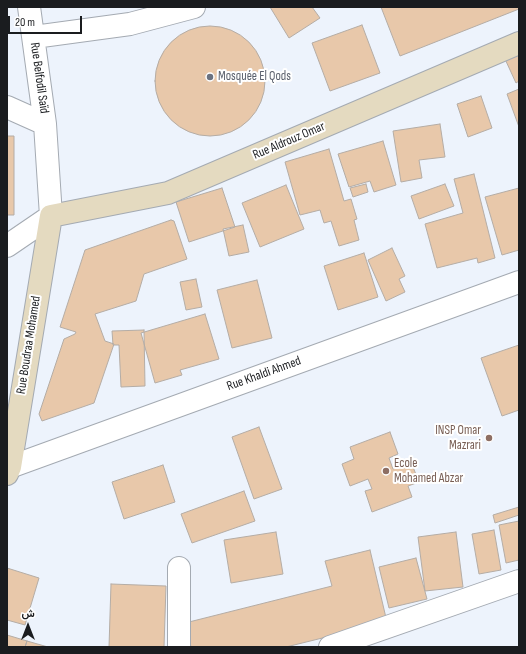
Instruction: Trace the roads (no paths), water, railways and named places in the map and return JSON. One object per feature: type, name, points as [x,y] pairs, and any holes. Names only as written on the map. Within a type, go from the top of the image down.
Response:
[{"type":"street","name":"Rue Belfodil Saïd","points":[[30,7],[45,124],[51,216]]},
{"type":"street","points":[[34,37],[130,24],[194,7]]},
{"type":"street","name":"Rue Aldrouz Omar","points":[[51,216],[168,193],[519,42]]},
{"type":"street","points":[[7,107],[45,124]]},
{"type":"street","points":[[7,246],[51,216]]},
{"type":"street","name":"Rue Boudraa Mohamed","points":[[8,470],[51,216]]},
{"type":"street","name":"Rue Khaldi Ahmed","points":[[8,470],[519,282]]},
{"type":"street","points":[[179,568],[179,647]]},
{"type":"street","points":[[330,647],[519,581]]},
{"type":"place","name":"Mosquée El Qods","points":[[210,77]]},
{"type":"place","name":"INSP Omar Mazrari","points":[[489,438]]},
{"type":"place","name":"Ecole Mohamed Abzar","points":[[386,471]]}]
